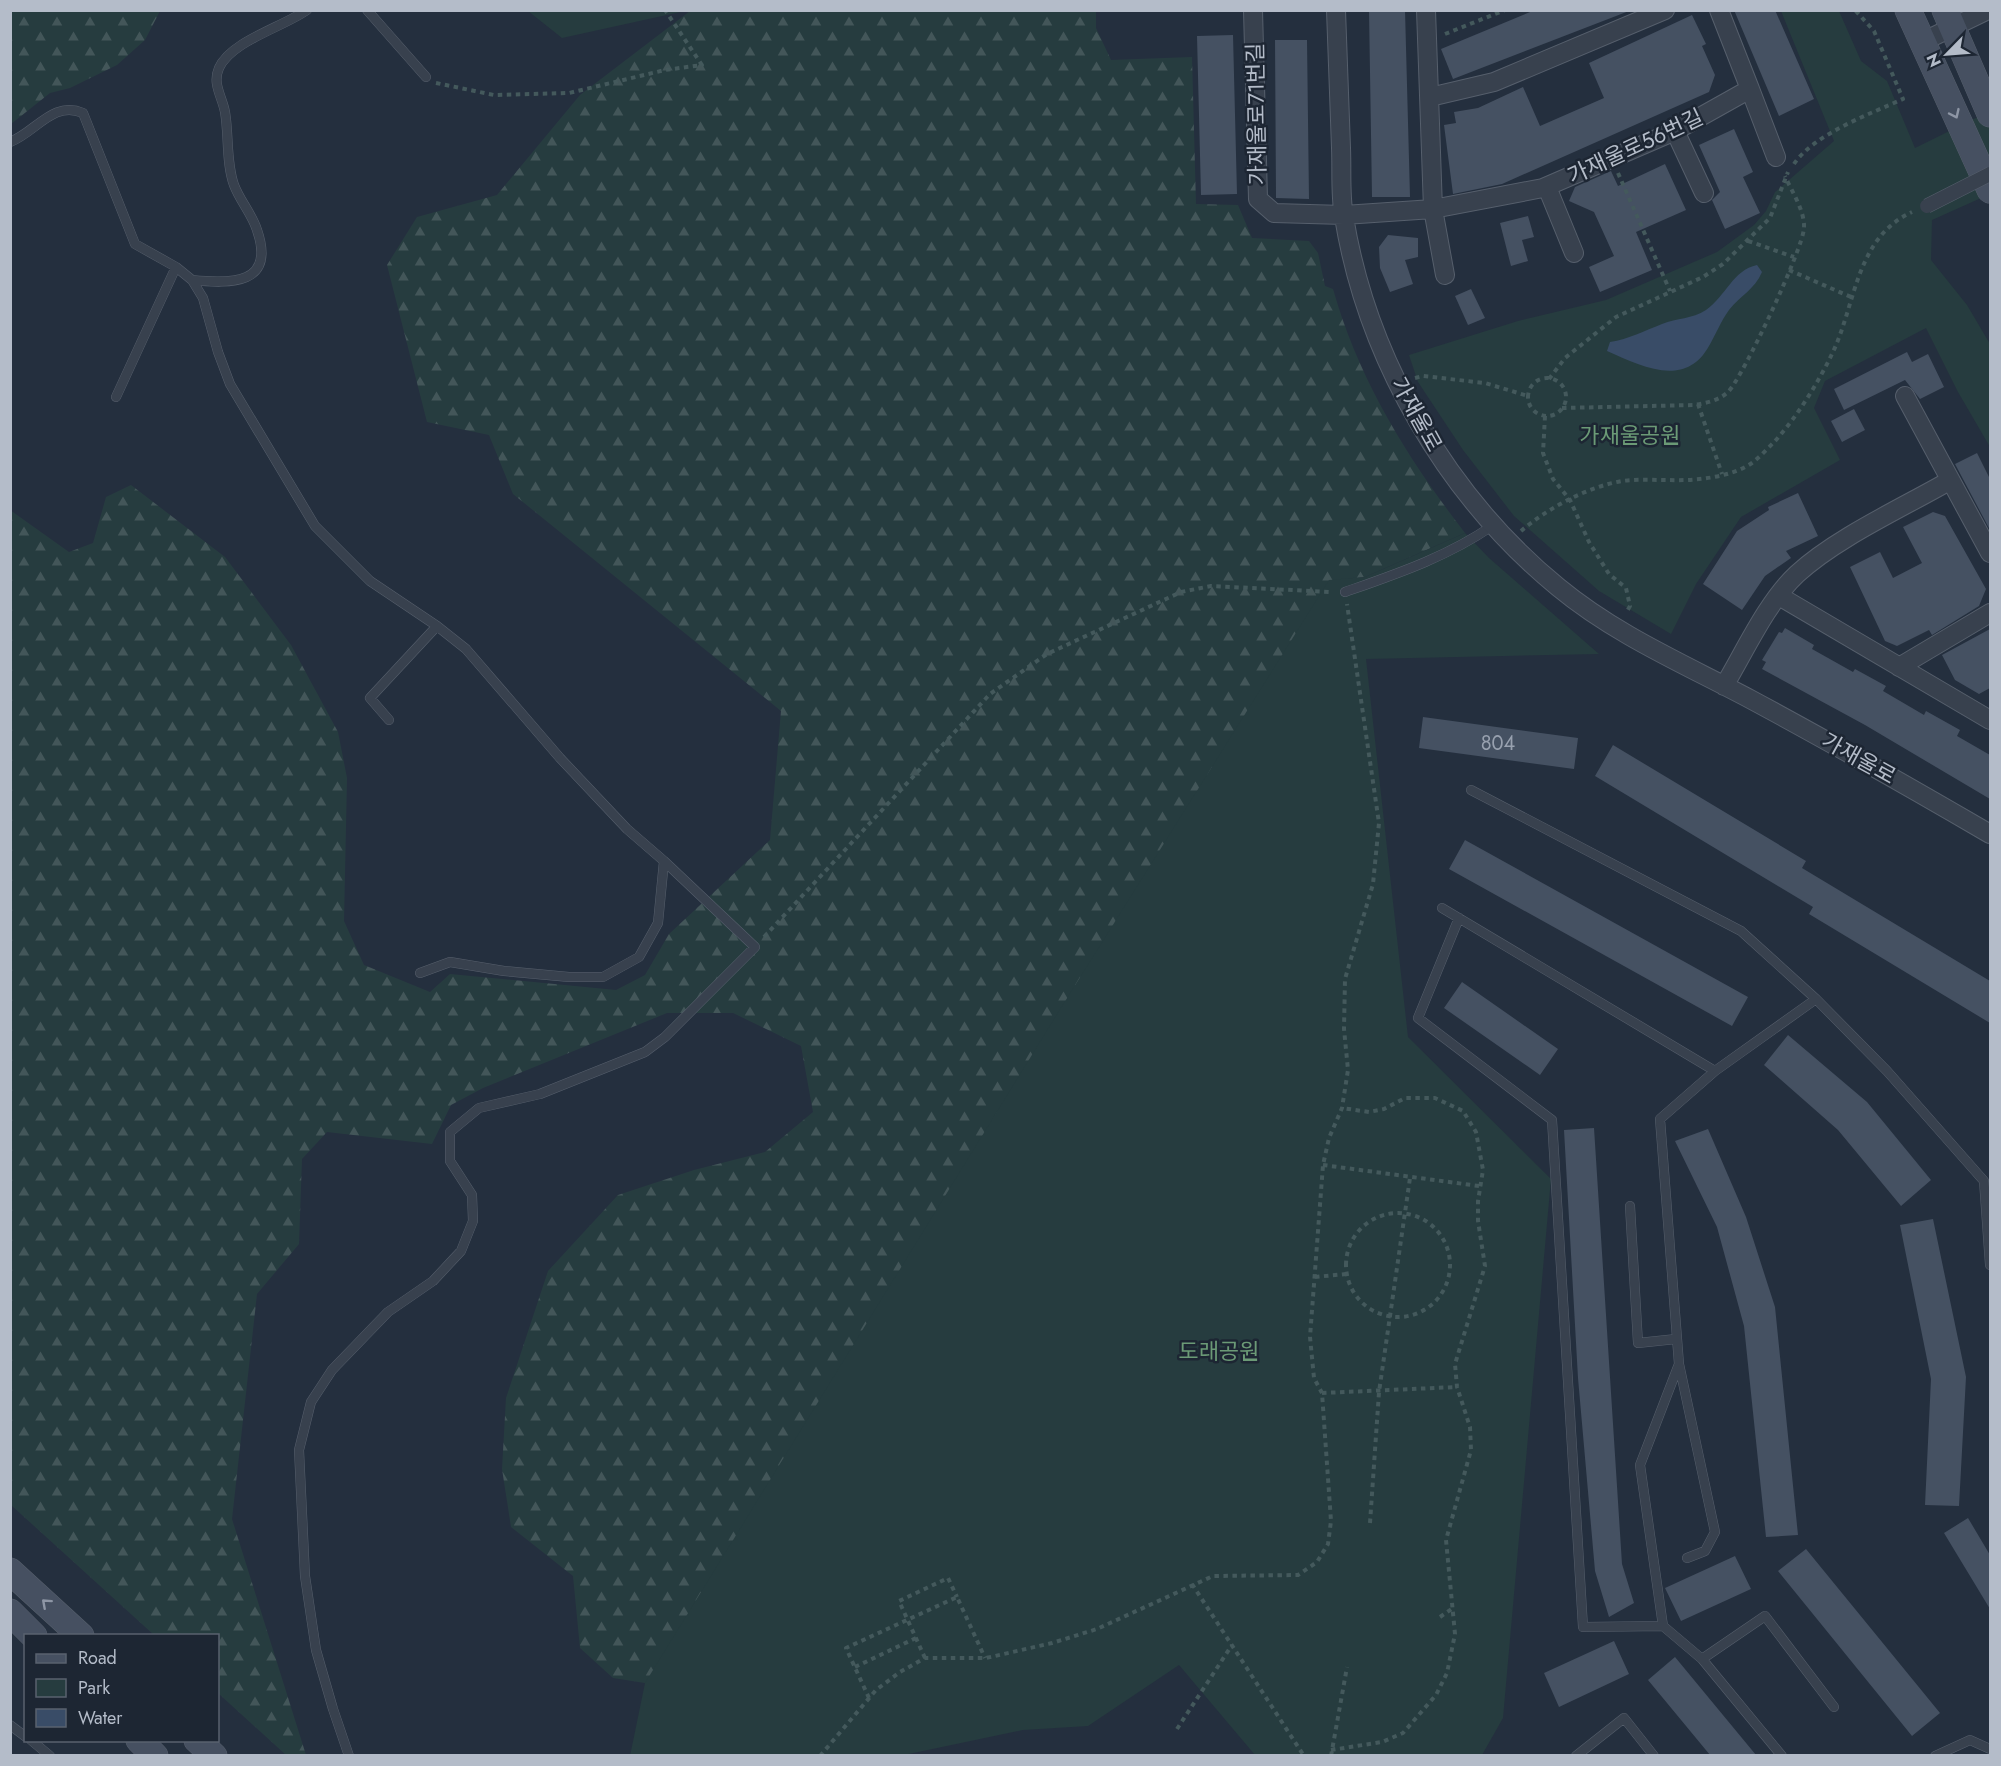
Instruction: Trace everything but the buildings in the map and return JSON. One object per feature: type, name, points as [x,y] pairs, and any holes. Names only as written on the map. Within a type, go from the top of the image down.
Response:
[{"type":"main road","points":[[1908,10],[1990,190]]},
{"type":"main road","points":[[1949,19],[1990,114]]},
{"type":"main road","points":[[10,1571],[80,1634]]},
{"type":"main road","points":[[10,1612],[33,1634]]},
{"type":"main road","points":[[142,1742],[154,1755]]},
{"type":"main road","points":[[199,1742],[214,1755]]},
{"type":"street","name":"가재울로71번길","points":[[1253,10],[1258,199],[1274,213],[1344,215]]},
{"type":"street","name":"가재울로","points":[[1336,10],[1344,215],[1360,291],[1399,382],[1432,444],[1461,488],[1492,526],[1557,586],[1616,628],[1669,659],[1876,766],[1990,834]]},
{"type":"street","points":[[1426,10],[1433,209],[1445,275]]},
{"type":"street","points":[[1430,97],[1494,82],[1665,10]]},
{"type":"street","points":[[1719,10],[1776,157]]},
{"type":"street","points":[[1922,42],[1949,19],[1988,10]]},
{"type":"street","name":"가재울로56번길","points":[[1344,215],[1433,209],[1547,187],[1676,131],[1750,89]]},
{"type":"street","points":[[1676,131],[1704,193]]},
{"type":"street","points":[[1927,206],[1990,174]]},
{"type":"street","points":[[1547,187],[1574,253]]},
{"type":"street","points":[[1905,396],[1990,553]]},
{"type":"street","points":[[1724,686],[1779,596],[1796,575],[1820,557],[1949,481]]},
{"type":"street","points":[[1779,596],[1990,720]]},
{"type":"street","points":[[1899,667],[1990,613]]},
{"type":"lane","points":[[192,280],[225,284],[239,281],[250,276],[258,268],[261,256],[257,230],[233,182],[227,124],[216,89],[219,68],[232,51],[307,10]]},
{"type":"lane","points":[[367,10],[426,77]]},
{"type":"lane","points":[[10,142],[59,110],[71,108],[82,113],[135,244],[176,267],[192,280],[203,298],[218,352],[230,384],[315,526],[370,581],[437,626],[466,649],[560,758],[627,829],[755,946],[665,1037],[645,1053],[540,1094],[479,1108],[450,1132],[450,1161],[472,1195],[473,1221],[461,1251],[433,1281],[388,1312],[332,1370],[311,1402],[299,1450],[305,1576],[316,1650],[349,1755]]},
{"type":"lane","points":[[116,397],[176,267]]},
{"type":"lane","points":[[1345,592],[1414,568],[1469,541],[1492,526]]},
{"type":"lane","points":[[389,720],[370,699],[437,626]]},
{"type":"lane","points":[[1471,790],[1741,931],[1816,999],[1887,1071],[1987,1180],[1990,1265]]},
{"type":"lane","points":[[420,974],[450,962],[504,971],[569,977],[603,977],[639,957],[658,922],[664,861]]},
{"type":"lane","points":[[1442,908],[1715,1071]]},
{"type":"lane","points":[[1459,918],[1418,1018],[1552,1120],[1582,1627],[1664,1626]]},
{"type":"lane","points":[[1687,1558],[1705,1551],[1715,1532],[1679,1364],[1660,1119],[1715,1071],[1816,999]]},
{"type":"lane","points":[[1630,1206],[1638,1343],[1676,1340]]},
{"type":"lane","points":[[1679,1364],[1640,1465],[1664,1626],[1702,1659],[1782,1755]]},
{"type":"lane","points":[[1702,1659],[1765,1616],[1834,1707]]},
{"type":"lane","points":[[1576,1755],[1624,1718],[1653,1755]]},
{"type":"lane","points":[[10,1725],[24,1736]]},
{"type":"lane","points":[[1935,1755],[1970,1740],[1990,1749]]},
{"type":"lane","points":[[34,1742],[50,1755]]},
{"type":"path","points":[[426,77],[439,84],[494,95],[569,93],[665,70],[702,64],[665,10]]},
{"type":"path","points":[[1427,41],[1505,10]]},
{"type":"path","points":[[1549,379],[1565,358],[1616,317],[1703,277],[1748,241],[1770,218],[1782,192],[1785,176],[1799,156],[1821,140],[1903,99],[1874,31],[1855,10]]},
{"type":"path","points":[[1562,408],[1698,404],[1712,402],[1728,392],[1740,375],[1789,270],[1804,230],[1803,215],[1776,157]]},
{"type":"path","points":[[1612,158],[1670,291]]},
{"type":"path","points":[[1509,541],[1533,521],[1570,500],[1622,481],[1683,481],[1722,474],[1751,464],[1776,439],[1801,405],[1833,353],[1867,257],[1881,233],[1902,217],[1927,206]]},
{"type":"path","points":[[1748,241],[1794,257]]},
{"type":"path","points":[[1789,270],[1851,297]]},
{"type":"path","points":[[1399,382],[1423,376],[1454,378],[1507,388],[1528,396]]},
{"type":"path","points":[[1549,379],[1555,380],[1564,389],[1565,402],[1562,408],[1552,415],[1545,416],[1531,407],[1528,396],[1537,381],[1549,379]]},
{"type":"path","points":[[1698,404],[1722,474]]},
{"type":"path","points":[[1545,416],[1543,453],[1553,479],[1570,500],[1589,542],[1609,574],[1626,588],[1630,606],[1616,628]]},
{"type":"path","points":[[755,946],[990,693],[1047,654],[1181,591],[1211,586],[1345,592],[1379,823],[1372,884],[1345,979],[1344,1029],[1348,1070],[1342,1108],[1329,1138],[1323,1165],[1310,1337],[1314,1378],[1322,1393],[1331,1521],[1328,1544],[1317,1562],[1299,1575],[1228,1574],[1213,1576],[1097,1629],[1052,1643],[985,1658],[925,1658],[900,1672],[869,1698],[820,1755]]},
{"type":"path","points":[[1342,1108],[1369,1112],[1384,1109],[1405,1098],[1435,1098],[1463,1111],[1476,1132],[1483,1170],[1479,1186],[1478,1221],[1485,1266],[1455,1364],[1457,1388],[1470,1427],[1471,1450],[1446,1540],[1455,1634],[1447,1672],[1436,1695],[1403,1733],[1382,1742],[1331,1753],[1347,1667]]},
{"type":"path","points":[[1323,1165],[1479,1186]]},
{"type":"path","points":[[1370,1523],[1379,1392],[1410,1178]]},
{"type":"path","points":[[1394,1212],[1426,1220],[1447,1246],[1450,1263],[1449,1279],[1442,1294],[1430,1307],[1414,1315],[1379,1314],[1364,1305],[1352,1291],[1346,1274],[1346,1256],[1352,1239],[1363,1225],[1377,1216],[1394,1212]]},
{"type":"path","points":[[1315,1277],[1346,1274]]},
{"type":"path","points":[[1322,1393],[1457,1388]]},
{"type":"path","points":[[925,1658],[899,1601],[948,1578],[985,1658]]},
{"type":"path","points":[[1192,1584],[1304,1755]]},
{"type":"path","points":[[869,1698],[846,1648],[957,1598]]},
{"type":"path","points":[[1440,1617],[1453,1608]]},
{"type":"path","points":[[855,1667],[916,1638]]},
{"type":"path","points":[[1178,1729],[1232,1645]]},
{"type":"green space","points":[[11,10],[160,11],[145,40],[117,65],[70,88],[50,93],[11,124]]},
{"type":"green space","points":[[528,11],[685,11],[562,38]]},
{"type":"green space","points":[[690,11],[1096,11],[1096,28],[1111,60],[1192,57],[1196,204],[1238,205],[1252,238],[1309,241],[1318,253],[1325,286],[1333,289],[1357,356],[1387,418],[1424,477],[1465,533],[1365,577],[1329,581],[687,1670],[645,1683],[613,1678],[580,1648],[573,1576],[511,1527],[502,1469],[506,1398],[548,1271],[618,1195],[694,1170],[765,1152],[813,1112],[801,1046],[733,1013],[667,1013],[483,1088],[451,1105],[432,1144],[327,1132],[302,1159],[299,1244],[257,1294],[232,1519],[306,1755],[286,1755],[219,1694],[219,1634],[153,1634],[11,1505],[10,510],[69,552],[93,543],[106,497],[131,485],[225,557],[291,645],[338,732],[347,778],[344,921],[364,965],[430,992],[450,974],[616,990],[645,975],[669,934],[770,840],[781,711],[513,494],[489,435],[427,422],[387,265],[417,217],[497,195],[580,95]]},
{"type":"green space","name":"가재울공원","points":[[1781,11],[1839,11],[1861,61],[1887,81],[1915,148],[1990,111],[1990,194],[1932,220],[1931,260],[1967,305],[1990,344],[1990,447],[1958,392],[1926,328],[1825,381],[1814,408],[1840,460],[1741,517],[1696,584],[1671,634],[1599,591],[1514,516],[1463,450],[1418,382],[1409,355],[1518,321],[1606,300],[1717,252],[1754,225],[1766,211],[1775,192],[1834,141]]},
{"type":"green space","name":"도래공원","points":[[1465,533],[1489,558],[1599,654],[1366,659],[1408,1037],[1551,1179],[1503,1718],[1482,1755],[1255,1755],[1179,1665],[1088,1726],[1023,1730],[904,1755],[630,1756],[645,1683],[1059,1011],[1329,580],[1365,577]]},
{"type":"water","points":[[1757,265],[1762,272],[1759,278],[1729,310],[1699,359],[1688,367],[1662,370],[1634,363],[1607,351],[1610,342],[1706,310],[1742,272]]}]
